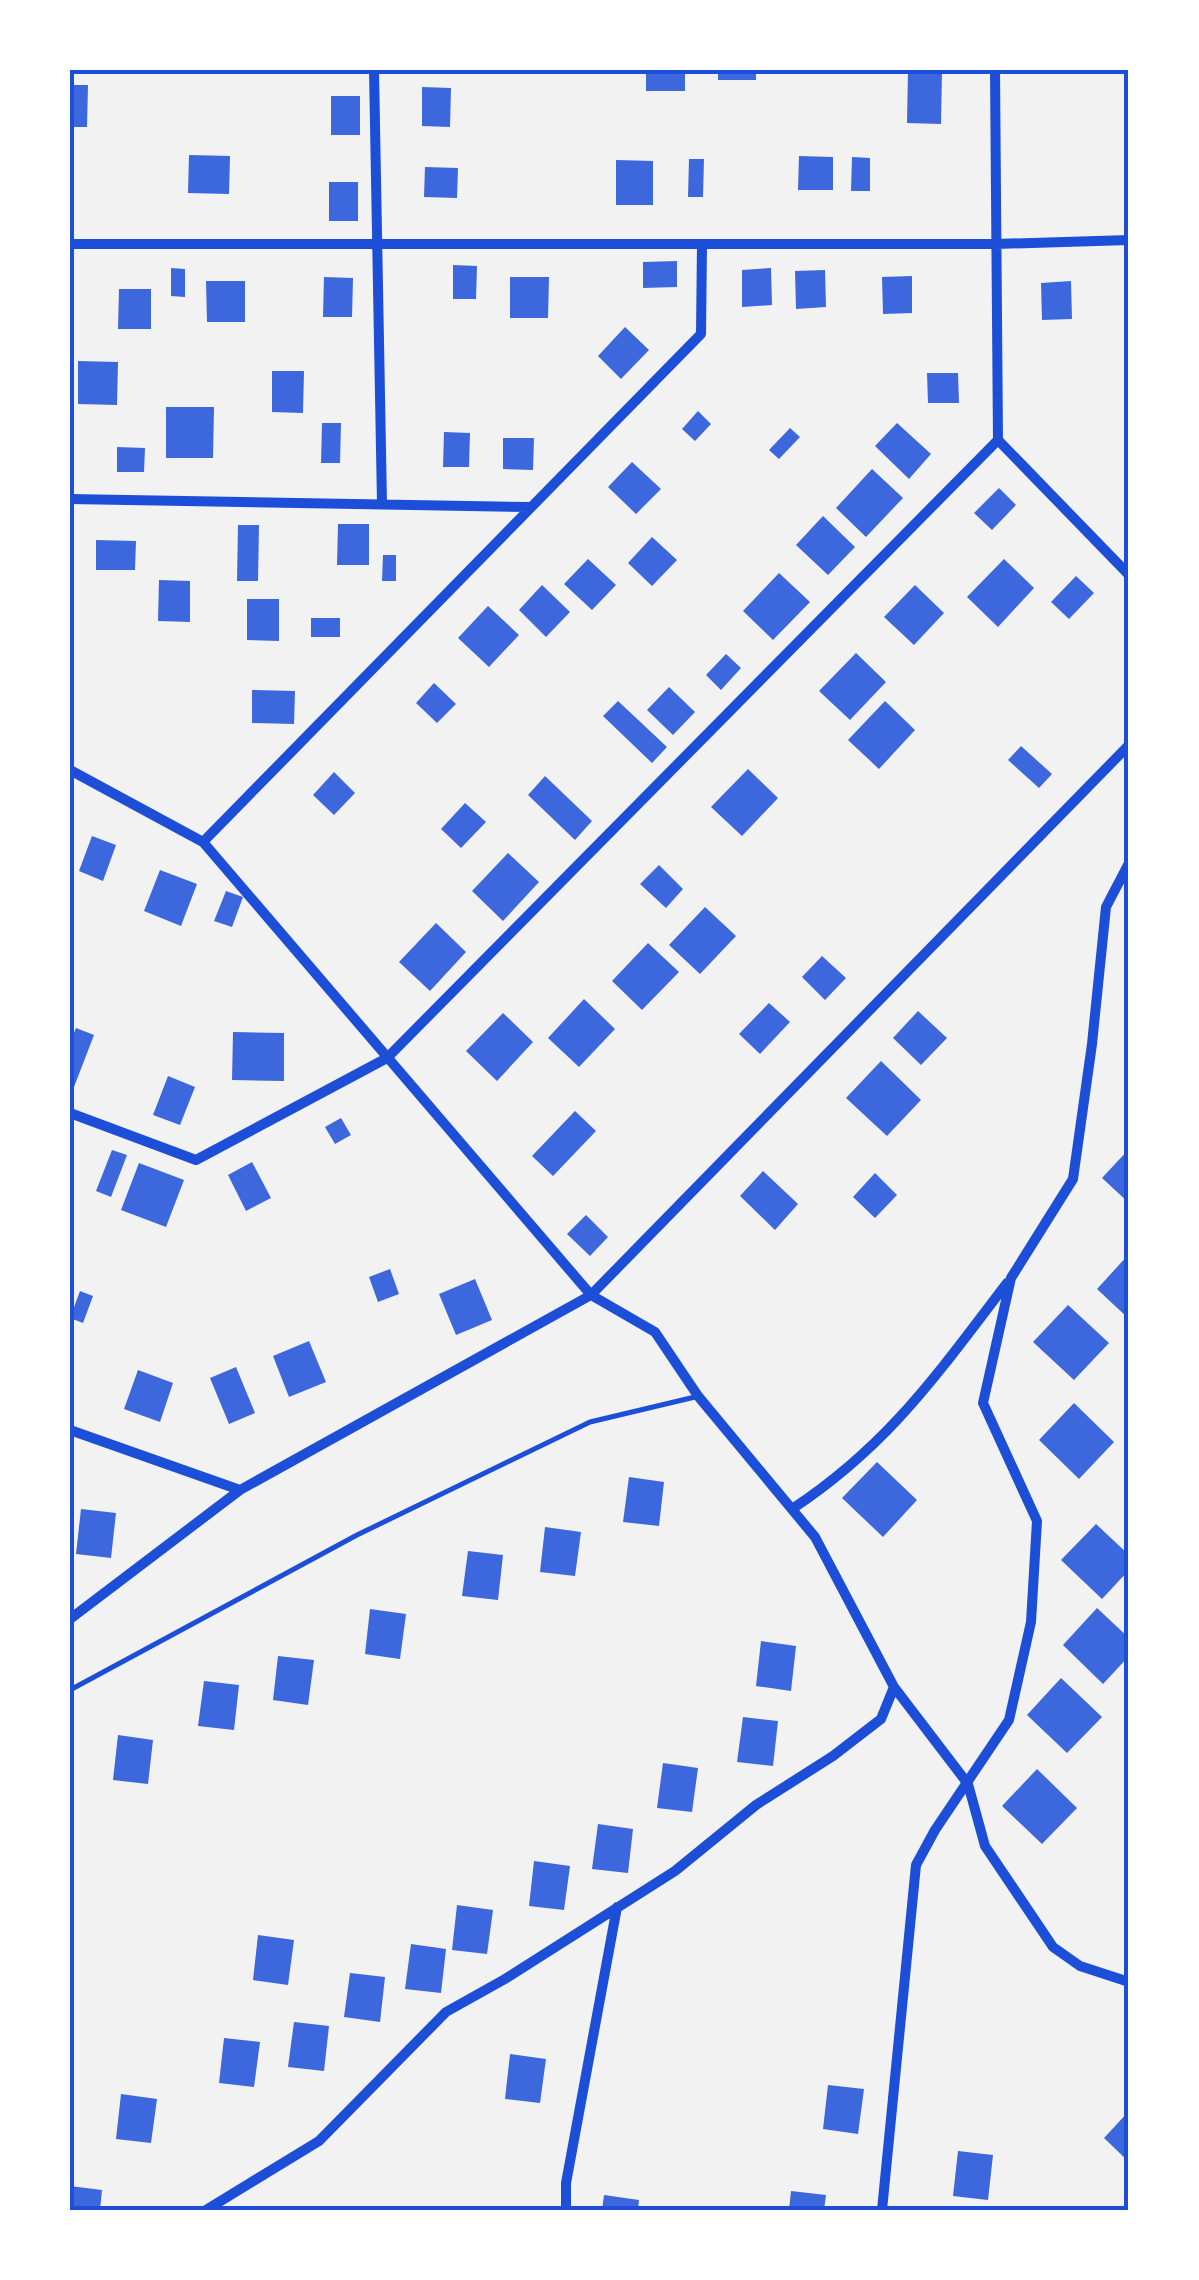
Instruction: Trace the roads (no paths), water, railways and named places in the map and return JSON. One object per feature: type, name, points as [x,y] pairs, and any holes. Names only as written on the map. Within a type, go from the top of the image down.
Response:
[{"type":"street","points":[[374,70],[382,504]]},
{"type":"street","points":[[994,70],[998,440],[1129,575]]},
{"type":"street","points":[[70,244],[996,244],[1129,240]]},
{"type":"street","points":[[202,842],[701,334],[702,244]]},
{"type":"street","points":[[70,1113],[196,1160],[388,1058],[998,440]]},
{"type":"street","points":[[70,499],[529,507]]},
{"type":"street","points":[[70,1618],[240,1490],[591,1295],[1129,744]]},
{"type":"street","points":[[70,770],[202,842],[591,1295],[654,1332],[698,1396],[815,1537],[894,1687],[968,1784],[985,1846],[1053,1946],[1080,1966],[1129,1982]]},
{"type":"street","points":[[792,1509],[850,1468],[916,1402],[1011,1278],[1073,1179],[1106,907],[1129,863]]},
{"type":"street","points":[[882,2210],[916,1865],[1009,1720],[1031,1622],[1037,1521],[983,1403],[1011,1278]]},
{"type":"street","points":[[70,1430],[240,1490]]},
{"type":"street","points":[[206,2210],[319,2141],[446,2012],[506,1979],[676,1870],[756,1805],[833,1756],[881,1719],[894,1687]]},
{"type":"street","points":[[566,2210],[566,2183],[616,1907]]},
{"type":"lane","points":[[70,1690],[357,1535],[590,1422],[698,1396]]}]
